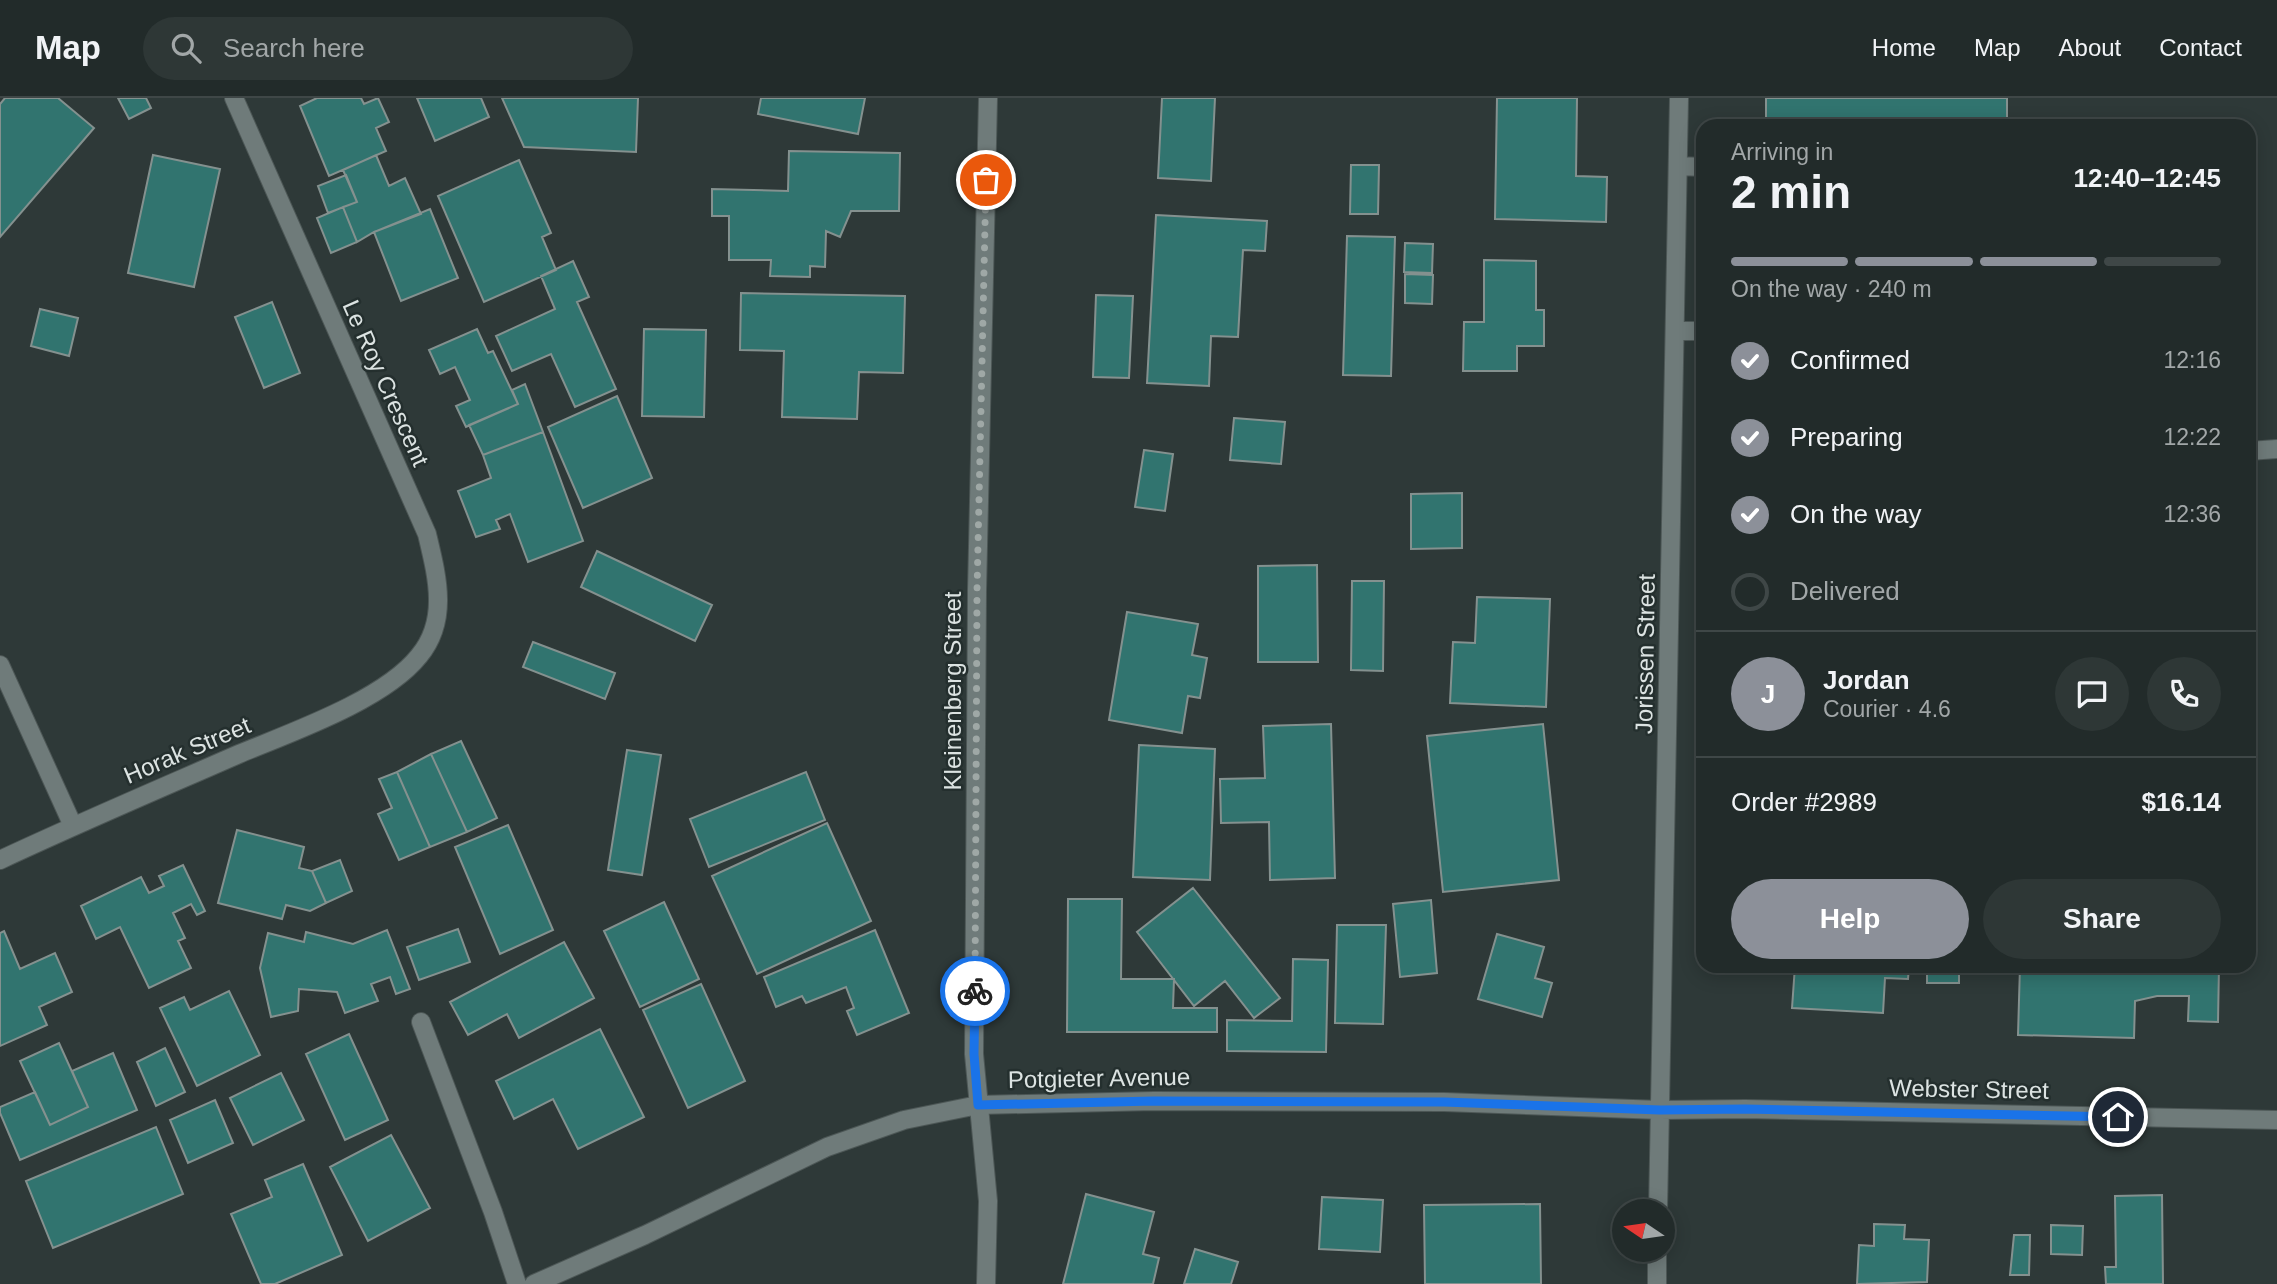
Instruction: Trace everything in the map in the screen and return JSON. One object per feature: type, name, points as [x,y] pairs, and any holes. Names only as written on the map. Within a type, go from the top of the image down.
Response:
[{"type":"street","name":"Le Roy Crescent","points":[[234,98],[428,534],[438,579],[439,615],[433,634],[420,656],[392,683]]},
{"type":"street","name":"Kleinenberg Street","points":[[986,1284],[988,1201],[974,1054],[977,591],[988,98]]},
{"type":"street","name":"Jorissen Street","points":[[1658,1199],[1679,98]]},
{"type":"street","points":[[1678,166],[1696,167]]},
{"type":"street","points":[[1675,331],[1696,331]]},
{"type":"street","points":[[2256,450],[2277,449]]},
{"type":"street","points":[[0,665],[73,826]]},
{"type":"street","name":"Horak Street","points":[[0,860],[327,716],[392,683]]},
{"type":"street","points":[[421,1023],[493,1212],[517,1284]]},
{"type":"street","name":"Potgieter Avenue","points":[[541,1283],[827,1147],[904,1120],[978,1105],[1154,1101],[1430,1101],[1660,1110]]},
{"type":"street","name":"Webster Street","points":[[1660,1110],[1745,1109],[2277,1120]]},
{"type":"street","points":[[1657,1262],[1657,1284]]},
{"type":"building","points":[[5,98],[58,98],[94,128],[0,237],[0,104]]},
{"type":"building","points":[[118,98],[146,98],[151,108],[129,119]]},
{"type":"building","points":[[317,98],[361,98],[364,104],[378,98],[389,122],[376,128],[386,151],[329,176],[300,106]]},
{"type":"building","points":[[417,98],[481,98],[489,117],[435,141]]},
{"type":"building","points":[[502,98],[638,98],[636,152],[524,147]]},
{"type":"building","points":[[761,98],[865,98],[858,134],[758,114]]},
{"type":"building","points":[[1162,98],[1215,98],[1211,181],[1158,178]]},
{"type":"building","points":[[1497,98],[1577,98],[1576,176],[1607,177],[1606,222],[1495,219]]},
{"type":"building","points":[[1766,98],[2007,98],[2007,119],[1766,119]]},
{"type":"building","points":[[789,151],[900,153],[899,211],[851,211],[840,237],[826,231],[825,267],[810,266],[810,277],[770,276],[771,260],[729,260],[729,216],[712,216],[712,189],[788,191]]},
{"type":"building","points":[[153,155],[220,169],[194,287],[128,273]]},
{"type":"building","points":[[376,155],[389,186],[405,178],[421,214],[374,232],[357,242],[343,207],[357,202],[343,170]]},
{"type":"building","points":[[519,160],[551,233],[542,237],[556,270],[484,302],[438,196]]},
{"type":"building","points":[[1351,165],[1379,165],[1378,214],[1350,214]]},
{"type":"building","points":[[346,175],[357,202],[328,213],[318,186]]},
{"type":"building","points":[[343,207],[357,242],[331,253],[317,218]]},
{"type":"building","points":[[430,209],[458,278],[401,301],[374,232]]},
{"type":"building","points":[[1156,215],[1267,221],[1265,251],[1243,250],[1238,337],[1211,336],[1209,386],[1147,383]]},
{"type":"building","points":[[1347,236],[1395,237],[1391,376],[1343,375]]},
{"type":"building","points":[[1405,243],[1433,244],[1432,273],[1404,272]]},
{"type":"building","points":[[1484,260],[1536,261],[1536,310],[1544,310],[1544,346],[1517,346],[1517,371],[1463,371],[1464,322],[1484,322]]},
{"type":"building","points":[[573,261],[589,297],[577,302],[616,389],[575,407],[551,354],[512,371],[496,336],[555,309],[541,276]]},
{"type":"building","points":[[1405,274],[1433,275],[1432,304],[1405,303]]},
{"type":"building","points":[[741,293],[905,296],[903,373],[859,372],[857,419],[782,417],[784,351],[740,350]]},
{"type":"building","points":[[1096,295],[1133,296],[1129,378],[1093,377]]},
{"type":"building","points":[[272,302],[300,373],[264,388],[235,317]]},
{"type":"building","points":[[40,309],[78,318],[69,356],[31,346]]},
{"type":"building","points":[[477,329],[488,353],[493,351],[518,404],[466,427],[456,406],[470,400],[455,367],[440,374],[429,350]]},
{"type":"building","points":[[644,329],[706,330],[704,417],[642,416]]},
{"type":"building","points":[[525,384],[543,432],[483,455],[469,425],[518,404],[512,390]]},
{"type":"building","points":[[617,396],[652,478],[583,508],[548,427]]},
{"type":"building","points":[[1234,418],[1285,422],[1281,464],[1230,460]]},
{"type":"building","points":[[543,432],[583,541],[528,562],[510,514],[496,520],[500,529],[476,537],[458,491],[491,478],[483,455]]},
{"type":"building","points":[[1144,450],[1173,454],[1165,511],[1135,507]]},
{"type":"building","points":[[1462,493],[1462,548],[1411,549],[1411,494]]},
{"type":"building","points":[[597,551],[712,605],[695,641],[581,587]]},
{"type":"building","points":[[1317,565],[1318,662],[1258,662],[1258,566]]},
{"type":"building","points":[[1352,581],[1384,581],[1383,671],[1351,670]]},
{"type":"building","points":[[1477,597],[1550,599],[1546,707],[1450,703],[1453,642],[1475,643]]},
{"type":"building","points":[[1127,612],[1198,624],[1192,655],[1207,658],[1200,698],[1188,696],[1182,733],[1109,720]]},
{"type":"building","points":[[533,642],[615,673],[605,699],[523,667]]},
{"type":"building","points":[[1331,724],[1335,878],[1270,880],[1269,822],[1221,823],[1220,779],[1265,778],[1263,726]]},
{"type":"building","points":[[1543,724],[1559,880],[1443,892],[1427,736]]},
{"type":"building","points":[[461,741],[497,818],[467,832],[431,754]]},
{"type":"building","points":[[1139,745],[1215,749],[1210,880],[1133,877]]},
{"type":"building","points":[[627,750],[661,755],[642,875],[608,870]]},
{"type":"building","points":[[431,754],[467,832],[430,847],[397,772]]},
{"type":"building","points":[[397,772],[430,847],[399,860],[378,814],[392,808],[379,779]]},
{"type":"building","points":[[806,772],[825,820],[709,867],[690,819]]},
{"type":"building","points":[[827,823],[871,921],[757,974],[712,876]]},
{"type":"building","points":[[508,825],[553,930],[500,954],[455,847]]},
{"type":"building","points":[[237,830],[304,847],[299,868],[312,871],[326,903],[310,911],[286,905],[282,919],[218,903]]},
{"type":"building","points":[[340,860],[352,891],[326,903],[312,871]]},
{"type":"building","points":[[183,865],[205,911],[197,915],[191,904],[173,913],[185,938],[178,941],[191,968],[149,988],[120,927],[96,939],[81,906],[141,877],[149,893],[164,886],[159,876]]},
{"type":"building","points":[[1193,888],[1280,998],[1254,1018],[1225,981],[1194,1006],[1137,932]]},
{"type":"building","points":[[1068,899],[1122,899],[1121,979],[1174,979],[1173,1008],[1217,1008],[1217,1032],[1067,1032]]},
{"type":"building","points":[[1431,900],[1437,973],[1400,977],[1393,904]]},
{"type":"building","points":[[664,902],[699,979],[640,1007],[604,931]]},
{"type":"building","points":[[1337,925],[1386,925],[1383,1024],[1335,1023]]},
{"type":"building","points":[[458,929],[470,962],[419,980],[407,947]]},
{"type":"building","points":[[387,930],[410,989],[396,994],[390,977],[371,984],[378,1001],[345,1013],[337,992],[299,989],[298,1011],[271,1017],[260,968],[268,933],[304,942],[306,932],[353,944]]},
{"type":"building","points":[[875,930],[909,1013],[857,1035],[847,1011],[854,1008],[846,987],[806,1003],[802,996],[776,1007],[764,977]]},
{"type":"building","points":[[4,931],[20,969],[55,953],[72,992],[39,1007],[47,1025],[0,1046],[0,933]]},
{"type":"building","points":[[1497,934],[1544,947],[1535,978],[1552,983],[1542,1017],[1478,999]]},
{"type":"building","points":[[564,942],[594,998],[519,1038],[507,1014],[468,1035],[450,1002]]},
{"type":"building","points":[[1293,959],[1328,960],[1326,1052],[1227,1051],[1227,1020],[1292,1021]]},
{"type":"building","points":[[1794,973],[1908,973],[1908,979],[1885,978],[1883,1013],[1792,1008]]},
{"type":"building","points":[[1927,973],[1959,973],[1959,983],[1927,983]]},
{"type":"building","points":[[2020,973],[2219,973],[2218,1022],[2188,1021],[2189,996],[2157,996],[2135,1001],[2134,1038],[2018,1035]]},
{"type":"building","points":[[701,984],[745,1081],[688,1108],[643,1010]]},
{"type":"building","points":[[229,991],[260,1055],[197,1086],[160,1008],[184,997],[190,1010]]},
{"type":"building","points":[[600,1029],[644,1117],[578,1149],[553,1099],[514,1119],[496,1081]]},
{"type":"building","points":[[349,1034],[388,1120],[345,1140],[306,1054]]},
{"type":"building","points":[[59,1043],[88,1107],[50,1125],[20,1061]]},
{"type":"building","points":[[165,1048],[185,1092],[156,1106],[137,1062]]},
{"type":"building","points":[[113,1053],[137,1110],[20,1160],[0,1113],[0,1107],[35,1092],[50,1125],[88,1107],[72,1071]]},
{"type":"building","points":[[281,1073],[304,1120],[253,1145],[230,1098]]},
{"type":"building","points":[[215,1100],[233,1143],[188,1163],[170,1120]]},
{"type":"building","points":[[156,1127],[183,1194],[53,1248],[26,1181]]},
{"type":"building","points":[[391,1135],[430,1208],[368,1241],[330,1167]]},
{"type":"building","points":[[303,1164],[342,1255],[275,1284],[261,1284],[231,1214],[272,1197],[265,1180]]},
{"type":"building","points":[[1086,1194],[1154,1212],[1143,1254],[1159,1258],[1153,1284],[1063,1284]]},
{"type":"building","points":[[2162,1195],[2163,1284],[2106,1284],[2105,1267],[2116,1267],[2115,1196]]},
{"type":"building","points":[[1322,1197],[1383,1200],[1380,1252],[1319,1249]]},
{"type":"building","points":[[1540,1204],[1541,1284],[1425,1284],[1424,1205]]},
{"type":"building","points":[[1874,1224],[1905,1225],[1904,1239],[1929,1240],[1927,1282],[1857,1284],[1859,1245],[1874,1246]]},
{"type":"building","points":[[2051,1225],[2083,1226],[2082,1255],[2051,1254]]},
{"type":"building","points":[[2014,1235],[2030,1235],[2029,1275],[2010,1275]]},
{"type":"building","points":[[1195,1249],[1238,1262],[1231,1284],[1184,1284]]},
{"type":"way so far","points":[[975,991],[977,591],[986,180]]},
{"type":"route","points":[[975,991],[974,1054],[978,1105],[1154,1101],[1444,1102],[1660,1110],[1745,1109],[2118,1117]]}]
